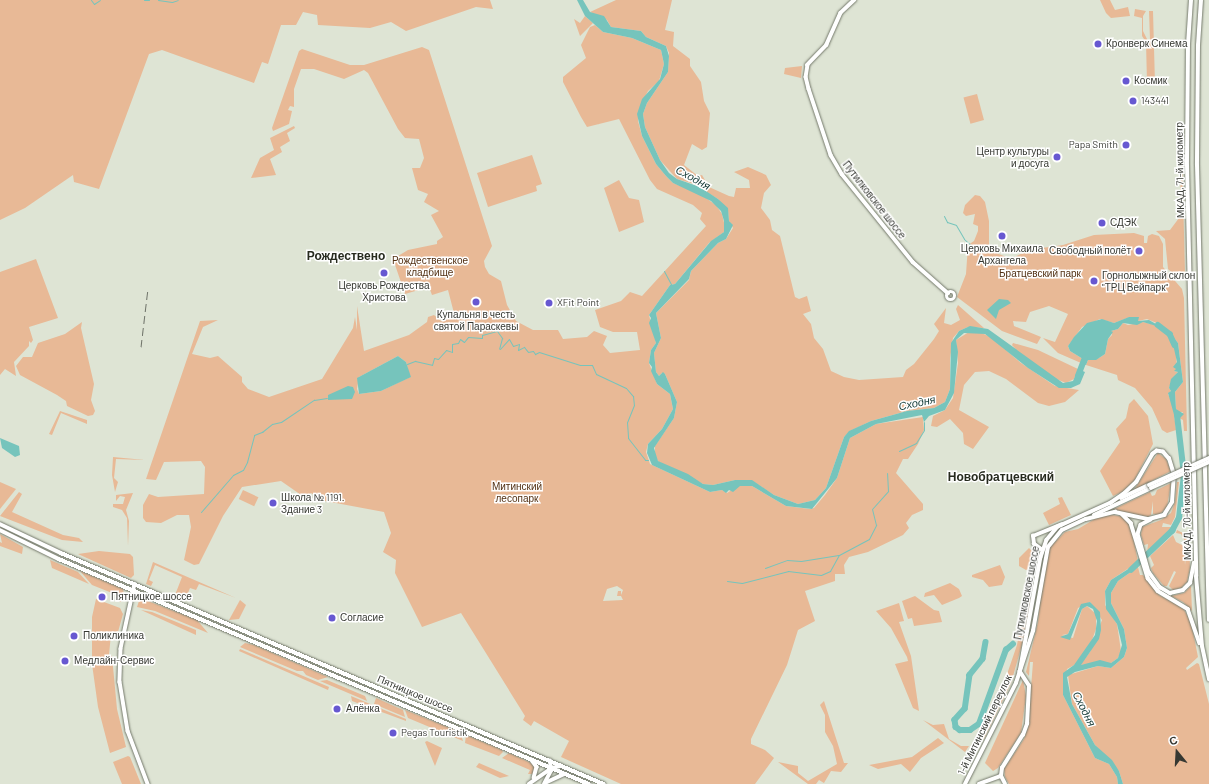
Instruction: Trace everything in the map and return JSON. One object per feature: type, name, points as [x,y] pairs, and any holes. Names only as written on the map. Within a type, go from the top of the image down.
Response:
[{"type":"highway","name":"МКАД, 71-й километр","points":[[1191,0],[1187,92],[1191,340]]},
{"type":"highway","name":"МКАД, 71-й километр","points":[[1201,0],[1197,92],[1201,340]]},
{"type":"highway","name":"МКАД, 70-й километр","points":[[1191,340],[1197,598],[1204,656],[1209,679]]},
{"type":"highway","name":"МКАД, 70-й километр","points":[[1201,340],[1209,620]]},
{"type":"main road","name":"Путилковское шоссе","points":[[855,0],[841,13],[827,45],[808,65],[806,77],[809,89],[831,155],[842,174],[913,262],[948,293]]},
{"type":"main road","name":"Путилковское шоссе","points":[[1160,451],[1171,463],[1173,493],[1169,509],[1154,519],[1121,513],[1109,513],[1086,519],[1062,530],[1048,547],[1033,631],[1020,672],[1042,550],[1050,535],[1066,523],[1111,503],[1131,488],[1150,457],[1160,451]]},
{"type":"main road","points":[[1086,519],[1209,458]]},
{"type":"main road","points":[[1111,503],[1209,462]]},
{"type":"main road","points":[[1121,513],[1129,519],[1146,566],[1148,578],[1158,591],[1188,609],[1204,656]]},
{"type":"main road","points":[[1141,552],[1138,534],[1139,527],[1146,521],[1154,519]]},
{"type":"main road","points":[[1048,547],[1042,550],[1034,544],[1033,536],[1066,523]]},
{"type":"main road","name":"Пятницкое шоссе","points":[[0,524],[55,550],[136,585],[604,784]]},
{"type":"main road","name":"Пятницкое шоссе","points":[[0,530],[59,559],[589,784]]},
{"type":"main road","points":[[1146,566],[1160,587],[1170,593],[1179,592],[1190,583],[1196,554]]},
{"type":"main road","points":[[136,585],[121,649],[120,686],[128,731],[148,784]]},
{"type":"main road","points":[[1005,784],[1001,776],[1002,768],[1024,736],[1027,724],[1029,686],[1020,672]]},
{"type":"main road","name":"1-й Митинский переулок","points":[[965,784],[1004,709],[1020,672]]},
{"type":"main road","points":[[531,759],[537,768],[534,779]]},
{"type":"main road","points":[[544,784],[552,768],[550,761]]},
{"type":"main road","points":[[529,784],[534,779],[552,768],[561,766]]},
{"type":"main road","points":[[544,784],[564,774]]},
{"type":"main road","points":[[979,784],[1001,776]]},
{"type":"green space","points":[[0,0],[490,0],[493,9],[476,7],[406,31],[391,22],[370,28],[318,25],[317,15],[303,12],[296,25],[281,25],[268,64],[262,62],[254,83],[162,50],[149,54],[99,189],[74,182],[73,175],[25,208],[0,220]]},
{"type":"green space","points":[[616,0],[672,0],[665,30],[674,32],[673,46],[690,59],[690,66],[701,82],[704,101],[710,113],[707,147],[702,150],[692,144],[684,165],[698,176],[702,175],[709,187],[734,197],[736,188],[750,188],[749,180],[734,172],[748,167],[766,175],[771,185],[764,193],[761,208],[770,220],[772,230],[780,236],[795,297],[799,299],[807,296],[811,311],[803,314],[811,324],[814,338],[823,349],[831,371],[844,377],[859,380],[903,377],[906,370],[914,364],[939,331],[934,324],[946,308],[944,323],[951,325],[960,320],[956,309],[958,305],[984,328],[968,327],[959,331],[953,338],[950,359],[950,389],[945,402],[934,408],[907,411],[871,421],[850,431],[844,437],[826,488],[815,500],[798,504],[774,495],[754,482],[735,480],[713,485],[703,484],[659,462],[655,457],[655,446],[674,418],[677,402],[665,374],[662,373],[659,376],[656,372],[654,353],[661,338],[656,313],[689,280],[691,271],[718,243],[726,239],[733,228],[729,221],[728,211],[718,199],[694,184],[677,179],[660,160],[645,127],[643,114],[647,103],[668,72],[669,53],[666,46],[646,37],[641,31],[611,27],[607,20],[590,12]]},
{"type":"green space","points":[[1100,0],[1110,0],[1115,10],[1128,7],[1130,16],[1111,18],[1106,13]]},
{"type":"green space","points":[[1135,9],[1146,11],[1143,16],[1143,31],[1148,41],[1150,40],[1149,11],[1153,11],[1155,84],[1147,83],[1146,42],[1142,36],[1142,18],[1134,16]]},
{"type":"green space","points":[[585,16],[593,23],[580,36],[574,19],[580,23]]},
{"type":"green space","name":"Митинский лесопарк","points":[[595,25],[603,32],[632,38],[661,50],[664,64],[659,81],[648,91],[640,107],[638,121],[642,136],[656,164],[666,176],[673,183],[700,194],[716,205],[722,214],[725,227],[724,232],[709,243],[675,284],[670,285],[649,315],[656,343],[651,350],[649,363],[657,384],[670,394],[673,409],[662,429],[648,444],[646,452],[650,464],[710,492],[722,490],[727,493],[740,485],[752,486],[786,506],[810,509],[814,508],[837,478],[850,438],[876,424],[923,417],[924,430],[918,444],[908,459],[903,459],[896,473],[923,504],[923,510],[912,515],[906,523],[909,528],[903,535],[868,552],[849,557],[844,565],[845,574],[835,574],[835,581],[805,591],[815,621],[798,630],[787,665],[751,739],[751,744],[765,750],[774,758],[755,784],[621,784],[561,757],[569,741],[534,721],[531,726],[523,720],[525,716],[461,613],[422,627],[395,573],[396,560],[383,552],[391,533],[384,512],[325,501],[311,493],[304,497],[281,481],[242,487],[223,516],[199,564],[194,565],[184,560],[191,527],[189,515],[177,515],[161,523],[146,522],[143,518],[143,505],[149,494],[158,497],[204,494],[205,467],[201,461],[164,462],[156,480],[146,479],[200,321],[218,320],[203,327],[192,354],[210,358],[218,356],[242,377],[242,382],[248,389],[269,397],[322,379],[353,328],[355,317],[357,330],[357,306],[364,351],[409,335],[427,322],[428,317],[434,315],[441,321],[455,317],[448,290],[432,295],[429,287],[405,294],[393,259],[408,250],[437,244],[437,241],[443,237],[431,215],[439,211],[424,202],[428,194],[418,190],[412,168],[420,168],[424,158],[419,139],[405,138],[398,129],[368,73],[364,70],[344,79],[314,69],[301,69],[294,89],[294,107],[290,106],[288,110],[292,111],[289,124],[273,131],[272,128],[299,51],[302,49],[350,65],[364,65],[422,47],[429,50],[492,246],[484,261],[485,267],[489,274],[501,281],[507,305],[516,321],[533,330],[558,330],[563,339],[587,337],[594,331],[607,336],[603,345],[610,353],[640,350],[637,332],[613,332],[600,327],[595,310],[621,301],[630,292],[642,296],[706,226],[700,219],[702,213],[693,205],[657,189],[650,180],[619,119],[587,127],[581,117],[563,82],[563,77],[586,58],[581,45],[590,27]],"holes":[[[398,356],[406,362],[410,377],[381,391],[359,394],[357,389],[359,377]],[[617,586],[623,590],[621,595],[621,591],[618,591],[617,596],[621,596],[623,600],[603,601],[607,589]]]},
{"type":"green space","points":[[802,66],[801,78],[784,74],[785,68]]},
{"type":"green space","points":[[977,94],[984,120],[970,124],[963,98]]},
{"type":"green space","points":[[294,126],[295,128],[287,133],[290,141],[280,147],[282,152],[270,159],[276,175],[251,178],[260,158],[274,150],[270,138]]},
{"type":"green space","points":[[532,155],[542,184],[536,186],[537,191],[488,207],[477,173]]},
{"type":"green space","points":[[1182,155],[1185,273],[1179,279],[1168,269],[1165,239],[1156,231],[1170,230],[1179,218]]},
{"type":"green space","points":[[619,180],[629,198],[639,200],[644,222],[619,232],[604,188]]},
{"type":"green space","name":"Братцевский парк","points":[[975,195],[980,196],[985,202],[989,221],[989,245],[996,246],[994,252],[1011,259],[1028,250],[1063,245],[1094,235],[1134,233],[1144,236],[1144,243],[1147,243],[1148,236],[1152,234],[1159,236],[1163,244],[1163,267],[1182,289],[1184,298],[1187,431],[1184,431],[1183,420],[1179,418],[1183,412],[1178,412],[1176,409],[1175,392],[1183,382],[1178,343],[1174,338],[1172,340],[1176,351],[1177,371],[1174,371],[1178,372],[1172,379],[1169,388],[1171,391],[1168,394],[1173,405],[1176,430],[1167,433],[1162,430],[1152,408],[1135,388],[1118,380],[1117,375],[1086,365],[1088,360],[1099,358],[1105,354],[1108,339],[1112,335],[1111,331],[1118,329],[1123,323],[1128,325],[1143,322],[1163,327],[1159,324],[1147,319],[1138,321],[1136,317],[1130,317],[1114,323],[1100,319],[1082,327],[1068,346],[1070,351],[1083,359],[1081,363],[1058,353],[1043,338],[1055,342],[1068,314],[1049,306],[1030,312],[1026,322],[1013,321],[1014,326],[1041,337],[1037,344],[1002,331],[957,297],[966,274],[968,245],[974,241],[978,231],[978,226],[973,224],[975,214],[966,216],[963,213],[965,205]]},
{"type":"green space","points":[[36,259],[58,318],[29,327],[33,340],[31,343],[29,341],[29,346],[14,362],[16,376],[5,369],[0,375],[0,272]]},
{"type":"green space","points":[[82,322],[81,328],[94,384],[91,400],[95,411],[93,415],[88,416],[67,406],[66,401],[57,395],[20,375],[16,366],[23,357],[32,357],[38,343],[65,334]]},
{"type":"green space","points":[[969,332],[982,333],[992,338],[1021,363],[1055,386],[1079,390],[1065,402],[1049,406],[1038,403],[1006,379],[989,371],[975,372],[964,385],[959,410],[989,427],[973,449],[964,444],[963,433],[950,419],[937,427],[931,426],[933,416],[945,410],[953,398],[958,363],[956,340]]},
{"type":"green space","points":[[1013,343],[1038,350],[1078,369],[1074,379],[1066,383],[1056,379],[1019,353],[1012,345]]},
{"type":"green space","points":[[1134,399],[1148,416],[1153,444],[1134,481],[1122,492],[1113,496],[1100,471],[1120,442],[1116,429],[1126,418],[1129,404]]},
{"type":"green space","points":[[60,411],[87,420],[87,424],[61,413],[52,435],[49,434]]},
{"type":"green space","points":[[1158,453],[1166,459],[1171,471],[1134,490]]},
{"type":"green space","points":[[113,457],[145,460],[116,459],[114,478],[118,482],[115,492],[112,475]]},
{"type":"green space","points":[[0,482],[16,489],[0,509]]},
{"type":"green space","points":[[1177,482],[1179,482],[1175,517],[1171,525],[1163,523],[1162,527],[1172,527],[1147,553],[1148,544],[1144,545],[1141,535],[1142,527],[1161,520],[1171,513],[1175,502]]},
{"type":"green space","points":[[1171,483],[1167,507],[1159,515],[1153,514],[1153,501],[1151,515],[1148,517],[1112,510],[1150,492],[1152,496],[1155,495],[1157,490]]},
{"type":"green space","points":[[243,490],[258,497],[254,506],[239,499]]},
{"type":"green space","points":[[19,492],[22,494],[12,512],[63,535],[79,538],[83,542],[62,540],[0,516]]},
{"type":"green space","points":[[133,493],[126,510],[129,521],[128,546],[127,518],[122,510],[113,507],[113,504],[123,504],[125,497],[120,496],[116,501],[116,495]]},
{"type":"green space","points":[[1062,497],[1071,515],[1049,525],[1043,513],[1060,504],[1058,498]]},
{"type":"green space","points":[[1112,515],[1126,517],[1131,526],[1138,562],[1111,580],[1105,591],[1105,605],[1117,624],[1121,651],[1118,658],[1111,663],[1080,665],[1090,652],[1102,620],[1090,602],[1078,608],[1068,634],[1062,635],[1073,638],[1082,609],[1087,606],[1096,614],[1096,629],[1092,640],[1076,664],[1067,669],[1063,695],[1095,758],[1109,764],[1117,777],[1118,784],[1009,784],[1005,777],[1004,769],[1024,739],[1028,727],[1033,662],[1030,662],[1029,676],[1026,672],[1038,622],[1043,570],[1050,547],[1065,532],[1078,529],[1098,517]]},
{"type":"green space","points":[[1177,530],[1189,536],[1190,568],[1187,582],[1181,588],[1173,590],[1169,586],[1176,572],[1174,571],[1167,586],[1164,586],[1153,573],[1151,568],[1154,565],[1150,556],[1173,535],[1176,542],[1184,546],[1185,565],[1187,545],[1181,534],[1176,533]]},
{"type":"green space","points":[[0,534],[23,547],[22,554],[0,546],[0,542],[2,543]]},
{"type":"green space","points":[[1029,548],[1032,551],[1029,569],[1026,570],[1019,566],[1019,558]]},
{"type":"green space","points":[[99,551],[130,554],[133,557],[134,575],[131,578],[78,554]]},
{"type":"green space","points":[[50,560],[78,572],[89,584],[52,568]]},
{"type":"green space","points":[[153,562],[236,598],[199,584],[196,590],[190,588],[185,600],[175,595],[182,577],[155,565],[149,580],[153,582],[151,586],[146,584]]},
{"type":"green space","points":[[1000,565],[1005,577],[1002,585],[989,587],[983,580],[972,577],[972,575]]},
{"type":"green space","points":[[1138,567],[1140,575],[1143,575],[1159,595],[1183,608],[1191,622],[1198,657],[1186,668],[1187,670],[1197,663],[1199,664],[1209,704],[1209,784],[1123,784],[1119,771],[1095,745],[1072,704],[1068,675],[1098,666],[1111,668],[1124,657],[1127,648],[1124,629],[1111,603],[1111,593],[1118,581]]},
{"type":"green space","points":[[80,571],[123,589],[125,599],[120,602],[117,595],[92,585]]},
{"type":"green space","points":[[950,583],[959,589],[962,596],[942,605],[934,595],[924,597],[925,593]]},
{"type":"green space","points":[[1191,586],[1192,611],[1183,602],[1171,596],[1184,593]]},
{"type":"green space","points":[[915,596],[934,610],[939,611],[942,622],[914,626],[912,618],[908,619],[902,601]]},
{"type":"green space","points":[[140,598],[197,620],[208,633],[155,611],[137,607]]},
{"type":"green space","points":[[1025,598],[1031,598],[1027,627],[1011,683],[984,739],[975,745],[971,745],[983,737],[989,727],[1017,645]]},
{"type":"green space","points":[[96,599],[120,608],[123,614],[118,632],[111,634],[109,655],[112,656],[117,709],[126,747],[110,753],[98,707],[92,664],[92,617]]},
{"type":"green space","points":[[240,600],[246,605],[239,619],[229,620]]},
{"type":"green space","points":[[899,603],[904,621],[899,622],[911,656],[919,711],[913,708],[895,664],[908,661],[907,657],[891,628],[876,611]]},
{"type":"green space","points":[[141,610],[152,612],[196,630],[196,635]]},
{"type":"green space","points":[[245,643],[254,645],[328,677],[318,680],[306,675],[303,671],[297,671],[240,647]]},
{"type":"green space","points":[[240,649],[329,687],[328,690],[239,651]]},
{"type":"green space","points":[[327,680],[365,696],[367,701],[320,681]]},
{"type":"green space","points":[[1023,680],[1026,696],[1021,733],[998,768],[993,771],[985,763]]},
{"type":"green space","points":[[351,696],[406,719],[406,721],[352,701]]},
{"type":"green space","points":[[376,698],[403,710],[405,717],[374,704]]},
{"type":"green space","points":[[824,701],[844,763],[848,763],[841,772],[831,771],[824,783],[819,780],[816,784],[808,784],[778,762],[798,766],[798,773],[808,781],[837,764],[833,746],[825,732],[825,715],[820,705]]},
{"type":"green space","points":[[405,710],[460,732],[463,741],[408,718]]},
{"type":"green space","points":[[923,720],[933,725],[944,724],[949,739],[961,746],[969,746],[965,752]]},
{"type":"green space","points":[[466,735],[502,750],[503,752],[499,756],[465,743]]},
{"type":"green space","points":[[938,738],[944,743],[921,758],[910,772],[901,764],[878,769],[869,765],[912,757]]},
{"type":"green space","points":[[427,741],[442,748],[435,766],[425,742]]},
{"type":"green space","points":[[509,753],[533,764],[536,768],[534,774],[528,774],[530,770],[502,758]]},
{"type":"green space","points":[[128,756],[130,757],[141,784],[122,784],[113,762]]},
{"type":"green space","points":[[479,763],[509,776],[500,778],[476,767]]},
{"type":"water","points":[[577,0],[583,0],[590,12],[604,16],[611,27],[641,31],[646,37],[666,46],[669,56],[668,72],[647,103],[643,114],[645,127],[660,160],[669,173],[677,179],[700,187],[718,199],[728,208],[729,221],[733,225],[726,239],[718,243],[691,271],[689,279],[656,313],[661,338],[654,353],[656,372],[659,376],[663,372],[665,374],[677,402],[674,418],[654,448],[658,461],[688,474],[703,484],[713,485],[735,480],[752,480],[774,495],[798,504],[815,500],[826,488],[844,437],[849,431],[871,421],[907,411],[934,408],[945,402],[950,389],[951,343],[959,331],[970,326],[988,329],[1063,383],[1073,381],[1078,369],[1085,372],[1080,384],[1071,388],[1059,388],[1028,368],[985,334],[964,333],[956,340],[958,352],[954,393],[945,410],[929,416],[924,422],[922,415],[876,424],[850,438],[837,478],[812,509],[786,506],[752,486],[740,486],[733,492],[729,490],[726,493],[722,490],[710,492],[652,465],[647,453],[648,444],[662,429],[673,409],[670,394],[657,384],[651,371],[652,367],[649,363],[651,350],[656,343],[649,323],[651,318],[649,315],[670,285],[675,284],[711,241],[724,232],[724,221],[721,211],[711,201],[673,183],[666,176],[656,164],[642,136],[637,114],[642,99],[660,79],[664,64],[661,50],[632,38],[603,32],[585,16]]},
{"type":"water","points":[[999,299],[1008,300],[1011,303],[999,310],[996,319],[987,310]]},
{"type":"water","points":[[1129,317],[1139,317],[1138,321],[1149,320],[1163,328],[1143,322],[1137,325],[1123,323],[1118,329],[1111,331],[1113,332],[1108,339],[1105,354],[1096,360],[1088,360],[1086,365],[1081,363],[1083,359],[1070,351],[1068,346],[1087,323],[1102,319],[1114,323]]},
{"type":"water","points":[[1174,338],[1178,343],[1183,382],[1175,392],[1176,409],[1184,414],[1176,422],[1168,393],[1171,391],[1169,388],[1171,379],[1178,372],[1174,371],[1176,369],[1173,367],[1177,362],[1172,340]]},
{"type":"water","points":[[398,356],[406,362],[411,377],[381,391],[359,394],[357,378]]},
{"type":"water","points":[[348,386],[353,387],[355,392],[352,399],[328,400],[328,395]]},
{"type":"water","points":[[0,438],[19,446],[20,455],[15,457],[2,448]]},
{"type":"water","points":[[1136,564],[1138,567],[1118,581],[1111,593],[1111,603],[1124,629],[1127,648],[1124,657],[1111,668],[1098,666],[1075,672],[1067,677],[1072,704],[1095,745],[1112,760],[1119,771],[1123,784],[1118,784],[1117,777],[1109,764],[1095,758],[1063,695],[1063,673],[1074,665],[1095,635],[1097,621],[1093,609],[1087,606],[1082,609],[1070,640],[1060,637],[1068,634],[1081,604],[1090,602],[1100,612],[1101,630],[1099,639],[1081,665],[1100,660],[1111,663],[1118,658],[1122,645],[1117,624],[1106,609],[1105,591],[1111,580]]},
{"type":"waterway","points":[[91,0],[94,4],[100,0]]},
{"type":"waterway","points":[[144,0],[149,0]]},
{"type":"waterway","points":[[158,0],[172,2],[178,0]]},
{"type":"waterway","points":[[944,216],[947,222],[956,225],[964,239],[973,247]]},
{"type":"waterway","points":[[664,271],[671,284]]},
{"type":"waterway","name":"Сходня","points":[[1158,325],[1170,334],[1175,345]]},
{"type":"waterway","points":[[407,364],[415,361],[432,365],[434,358],[438,359],[446,350],[452,352],[452,344],[458,343],[460,339],[464,342],[468,337],[482,338],[482,335],[497,331],[502,338],[499,349]]},
{"type":"waterway","points":[[500,349],[509,339],[513,346],[519,344],[518,350],[524,347],[528,352],[533,351],[535,354],[539,352],[580,365],[592,365],[596,374],[626,388],[633,396],[634,405],[627,422],[628,438],[645,460],[648,460]]},
{"type":"waterway","name":"Сходня","points":[[1078,376],[1085,358]]},
{"type":"waterway","points":[[201,512],[233,475],[243,470],[247,462],[254,435],[262,432],[272,424],[281,422],[314,400],[327,398]]},
{"type":"waterway","name":"Сходня","points":[[1131,570],[1172,531],[1179,518],[1184,475],[1177,415]]},
{"type":"waterway","points":[[899,451],[916,443],[924,430],[924,422]]},
{"type":"waterway","points":[[765,568],[787,560],[801,561],[839,555],[869,539],[876,525],[872,509],[888,491],[887,473]]},
{"type":"waterway","points":[[727,581],[742,583],[788,571],[821,575],[830,571],[839,555]]},
{"type":"waterway","points":[[986,642],[983,659],[970,675],[965,709],[955,720],[956,727],[960,730],[970,730],[979,724],[1006,650],[1013,644]]},
{"type":"railway","points":[[141,347],[148,288]]},
{"type":"place","name":"Кронверк Синема","points":[[1098,44]]},
{"type":"place","name":"Космик","points":[[1126,81]]},
{"type":"place","name":"143441","points":[[1133,101]]},
{"type":"place","name":"Papa Smith","points":[[1126,145]]},
{"type":"place","name":"Центр культуры и досуга","points":[[1057,157]]},
{"type":"place","name":"СДЭК","points":[[1102,223]]},
{"type":"place","name":"Церковь Михаила Архангела","points":[[1002,236]]},
{"type":"place","name":"Свободный полёт","points":[[1139,251]]},
{"type":"place","name":"Церковь Рождества Христова","points":[[384,273]]},
{"type":"place","name":"Горнолыжный склон \"ТРЦ Вейпарк\"","points":[[1094,281]]},
{"type":"place","name":"Купальня в честь святой Параскевы","points":[[476,302]]},
{"type":"place","name":"XFit Point","points":[[549,303]]},
{"type":"place","name":"Школа № 1191. Здание 3","points":[[273,503]]},
{"type":"place","name":"Пятницкое шоссе","points":[[102,597]]},
{"type":"place","name":"Согласие","points":[[332,618]]},
{"type":"place","name":"Поликлиника","points":[[74,636]]},
{"type":"place","name":"Медлайн-Сервис","points":[[65,661]]},
{"type":"place","name":"Алёнка","points":[[337,709]]},
{"type":"place","name":"Pegas Touristik","points":[[393,733]]},
{"type":"district","name":"Рождествено","points":[[346,256]]},
{"type":"district","name":"Новобратцевский","points":[[1001,477]]},
{"type":"park label","name":"Рождественское кладбище","points":[[430,266]]}]
